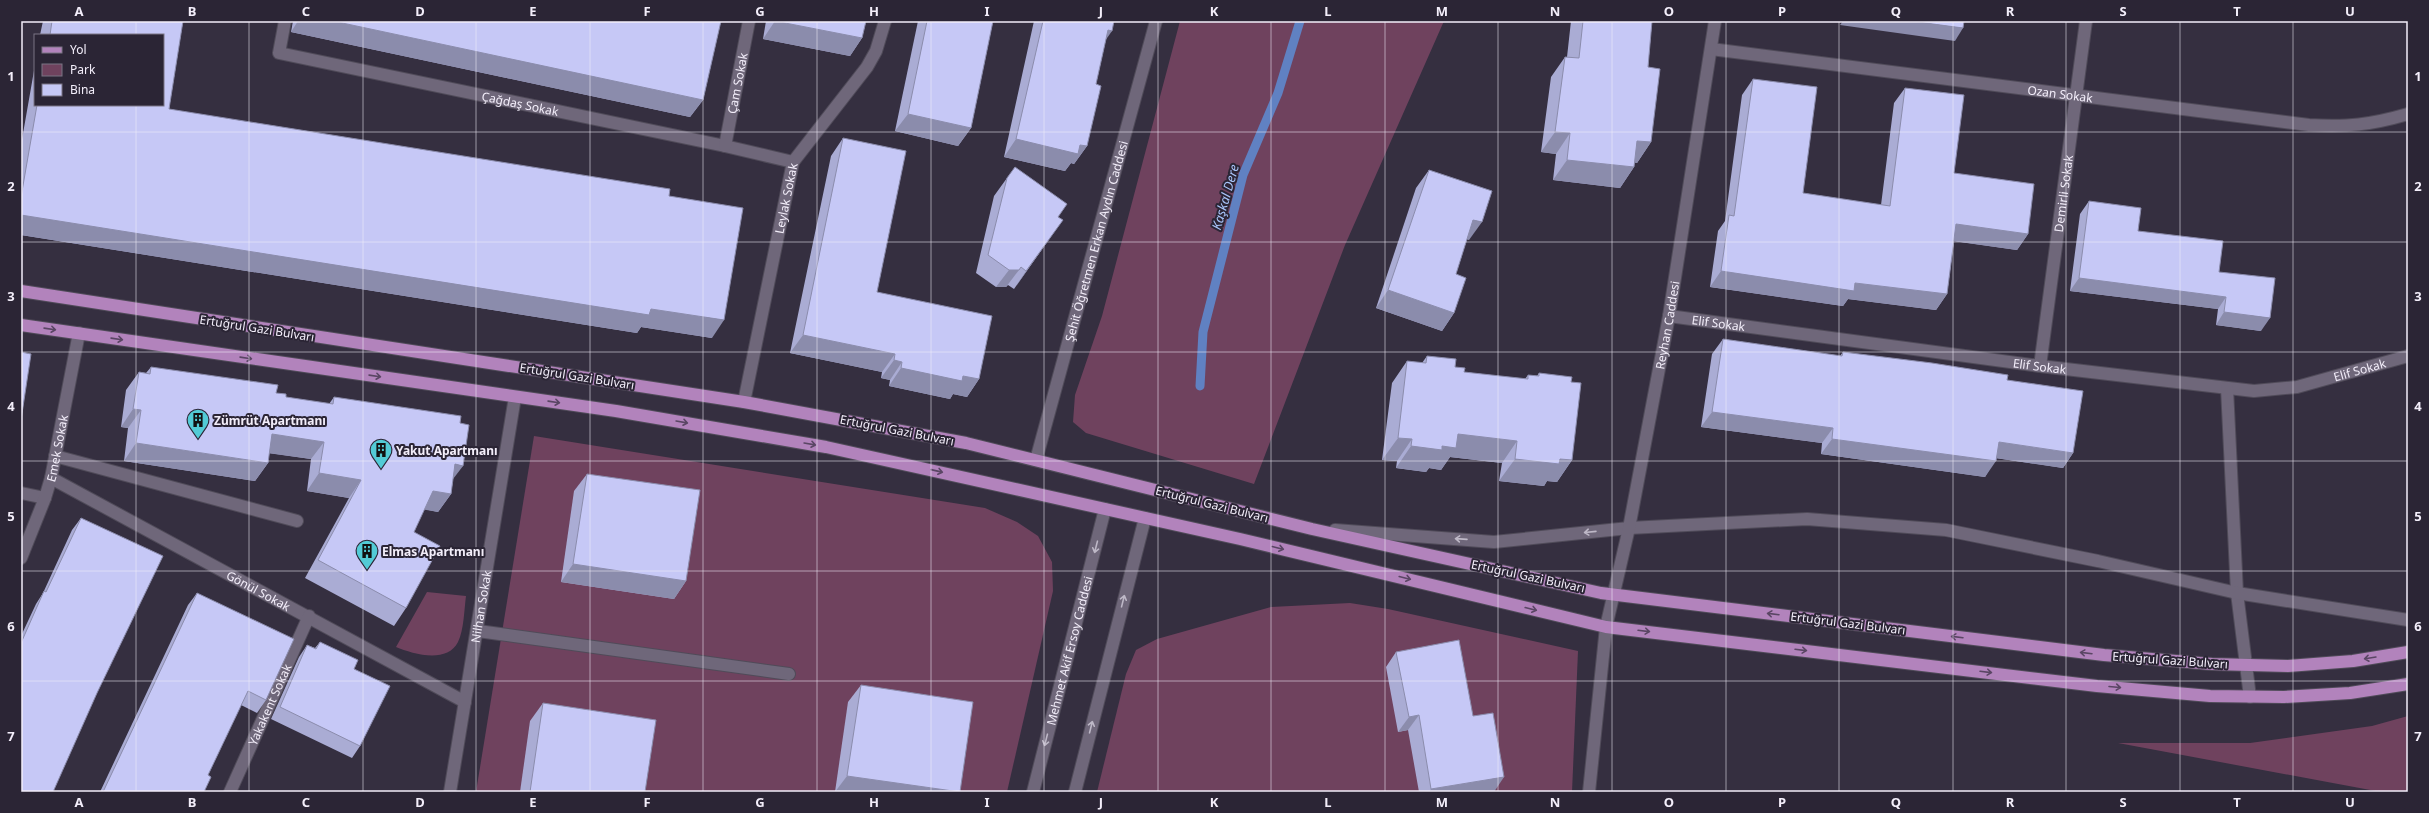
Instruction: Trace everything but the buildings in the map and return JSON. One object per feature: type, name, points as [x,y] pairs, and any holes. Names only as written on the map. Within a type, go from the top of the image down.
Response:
[{"type":"main road","name":"Ertuğrul Gazi Bulvarı","points":[[21,291],[744,402],[966,444],[1312,529],[1614,594],[2104,655],[2212,664],[2288,666],[2353,661],[2408,652]]},
{"type":"main road","points":[[21,325],[616,411],[826,447],[1240,539],[1606,627],[2097,686],[2210,696],[2284,697],[2350,693],[2408,684]]},
{"type":"street","name":"Çağdaş Sokak","points":[[285,21],[279,52],[725,146],[793,162]]},
{"type":"street","name":"Çam Sokak","points":[[725,146],[749,21]]},
{"type":"street","name":"Leylak Sokak","points":[[744,402],[793,162],[867,67],[876,51],[885,21]]},
{"type":"street","name":"Şehit Öğretmen Erkan Aydın Caddesi","points":[[1036,460],[1156,21]]},
{"type":"street","name":"Reyhan Caddesi","points":[[1589,792],[1606,627],[1629,528],[1669,316],[1715,21]]},
{"type":"street","name":"Demirli Sokak","points":[[2040,366],[2086,21]]},
{"type":"street","name":"Ozan Sokak","points":[[1711,49],[2309,125],[2344,127],[2373,124],[2408,114]]},
{"type":"street","name":"Elif Sokak","points":[[1669,316],[2040,366],[2254,391],[2297,387],[2408,356]]},
{"type":"street","name":"Emek Sokak","points":[[21,558],[45,498],[51,478],[79,333]]},
{"type":"street","points":[[2227,388],[2237,593],[2250,697]]},
{"type":"street","name":"Nilhan Sokak","points":[[450,792],[478,631],[515,397]]},
{"type":"street","points":[[55,456],[297,521]]},
{"type":"street","name":"Gönül Sokak","points":[[51,478],[309,616],[465,702]]},
{"type":"street","points":[[21,493],[45,498]]},
{"type":"street","name":"Mehmet Akif Ersoy Caddesi","points":[[1033,792],[1105,509]]},
{"type":"street","points":[[1075,792],[1145,518]]},
{"type":"street","points":[[1312,529],[1494,542],[1629,528],[1807,519],[1946,530],[2098,561],[2237,593],[2408,620]]},
{"type":"street","name":"Yakakent Sokak","points":[[230,792],[309,616]]},
{"type":"street","points":[[478,631],[789,674]]},
{"type":"green space","points":[[1180,21],[1444,21],[1345,245],[1254,484],[1086,433],[1073,422],[1075,395],[1102,316]]},
{"type":"green space","points":[[534,436],[985,508],[1017,522],[1038,536],[1052,562],[1053,591],[1007,792],[476,792]]},
{"type":"green space","points":[[427,592],[466,596],[463,626],[458,642],[453,649],[438,655],[420,654],[396,647]]},
{"type":"green space","points":[[1350,603],[1388,609],[1578,651],[1572,792],[1097,792],[1126,674],[1136,650],[1157,639],[1271,607]]},
{"type":"green space","points":[[2408,716],[2408,792],[2381,792],[2118,743],[2250,743],[2372,726]]},
{"type":"waterway","name":"Kaşkal Dere","points":[[1200,386],[1203,332],[1243,175],[1278,93],[1300,21]]},
{"type":"place","name":"Zümrüt Apartmanı","points":[[198,440]]},
{"type":"place","name":"Yakut Apartmanı","points":[[381,470]]},
{"type":"place","name":"Elmas Apartmanı","points":[[367,570]]}]
